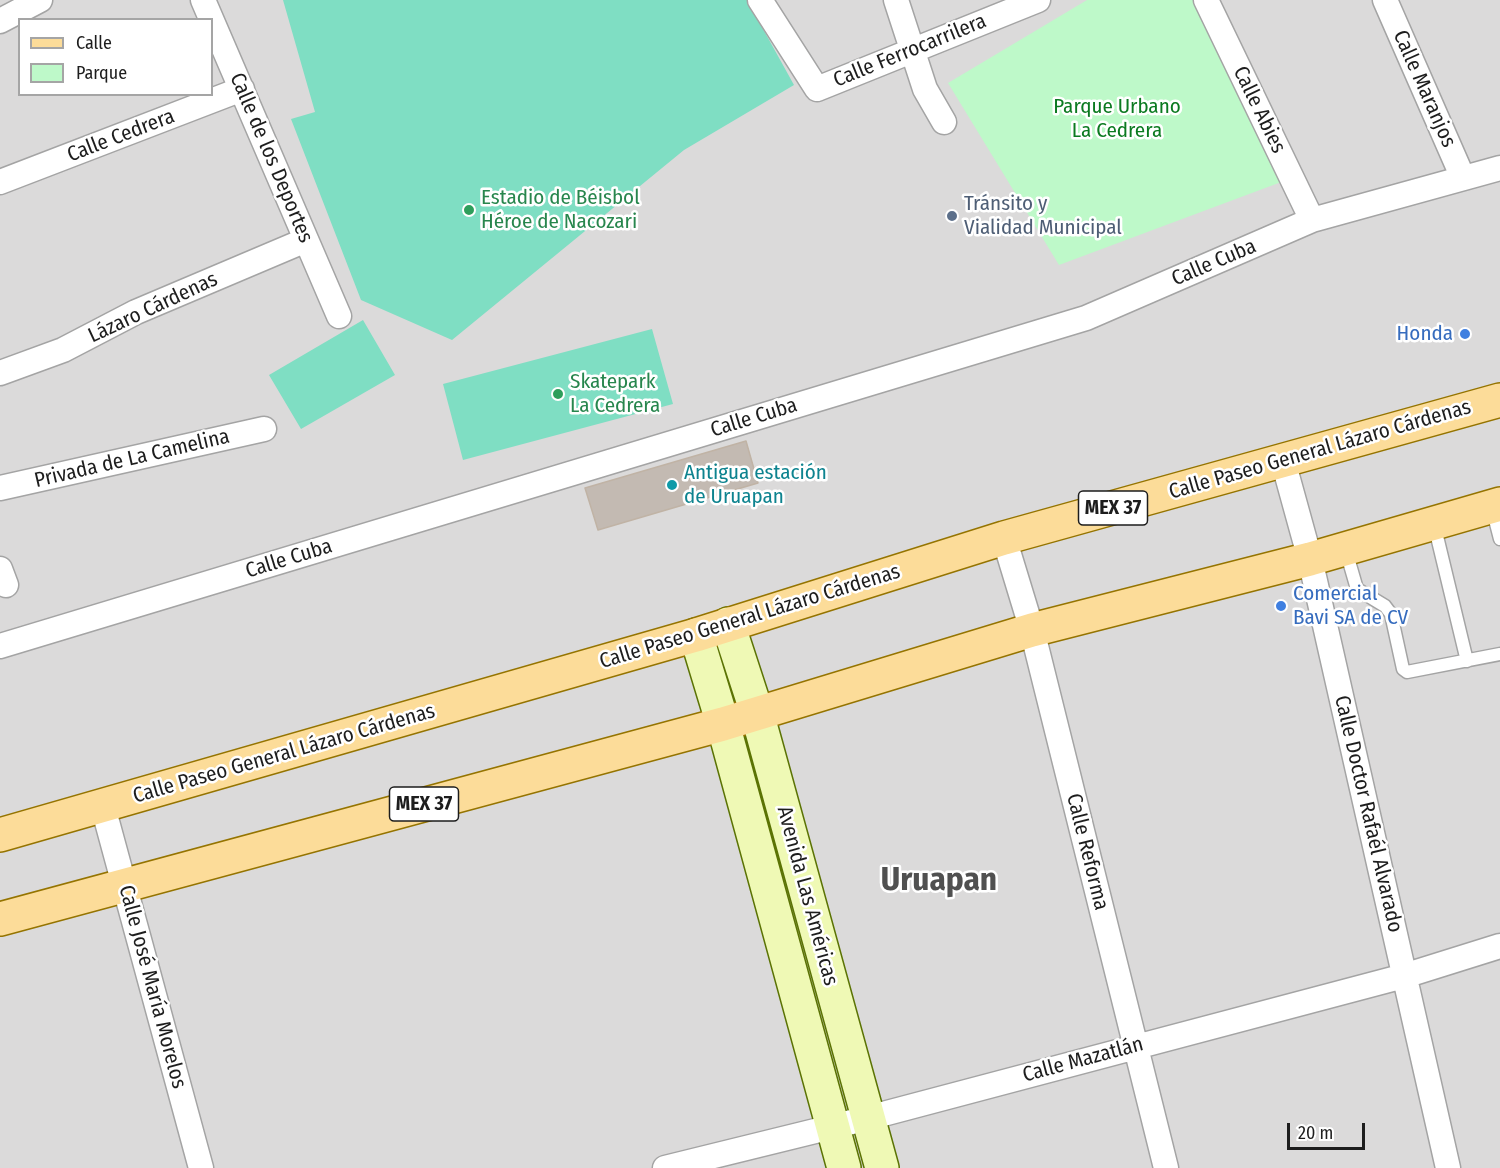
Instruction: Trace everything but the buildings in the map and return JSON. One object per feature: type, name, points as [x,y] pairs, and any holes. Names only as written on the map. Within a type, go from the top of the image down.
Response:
[{"type":"main road","name":"Calle Paseo General Lázaro Cárdenas","points":[[0,835],[696,635],[1004,538],[1500,400]]},
{"type":"main road","name":"MEX 37","points":[[0,919],[723,724],[1032,630],[1310,559],[1496,505]]},
{"type":"street","points":[[0,21],[40,0]]},
{"type":"street","name":"Calle de los Deportes","points":[[203,0],[211,18]]},
{"type":"street","name":"Calle Ferrocarrilera","points":[[760,0],[817,89],[1038,0]]},
{"type":"street","points":[[896,0],[925,89],[944,123]]},
{"type":"street","name":"Calle Abies","points":[[1206,0],[1312,220]]},
{"type":"street","name":"Calle Maranjos","points":[[1385,0],[1463,178]]},
{"type":"street","name":"Calle de los Deportes","points":[[213,23],[339,316]]},
{"type":"street","name":"Calle Cedrera","points":[[0,182],[242,89]]},
{"type":"street","name":"Calle Cuba","points":[[0,646],[1086,318],[1312,220],[1500,168]]},
{"type":"street","name":"Lázaro Cárdenas","points":[[0,372],[63,350],[136,312],[306,240]]},
{"type":"street","name":"Privada de La Camelina","points":[[0,488],[264,429]]},
{"type":"street","name":"Calle Doctor Rafaél Alvarado","points":[[1283,461],[1310,559],[1448,1168]]},
{"type":"street","name":"Calle Reforma","points":[[1004,538],[1032,630],[1166,1168]]},
{"type":"street","name":"Avenida Las Américas","points":[[729,624],[757,713],[882,1168]]},
{"type":"street","name":"Avenida Las Américas","points":[[696,635],[723,724],[844,1168]]},
{"type":"street","name":"Calle José María Morelos","points":[[103,807],[201,1168]]},
{"type":"street","name":"Calle Mazatlán","points":[[665,1168],[868,1118],[1404,976],[1500,946]]},
{"type":"lane","points":[[1496,505],[1500,539]]},
{"type":"lane","points":[[1433,523],[1467,661]]},
{"type":"lane","points":[[1346,549],[1357,589],[1385,606],[1391,614],[1403,669],[1412,673],[1500,654]]},
{"type":"shaded area","points":[[0,0],[1500,0],[1500,1168],[0,1168]]},
{"type":"green space","name":"Estadio de Béisbol Héroe de Nacozari","points":[[283,0],[747,0],[794,85],[684,150],[452,340],[361,300],[291,119],[315,112]]},
{"type":"green space","name":"Parque Urbano La Cedrera","points":[[1087,0],[1196,0],[1284,181],[1059,265],[948,83]]},
{"type":"green space","points":[[363,320],[395,375],[301,429],[269,375]]},
{"type":"green space","name":"Skatepark La Cedrera","points":[[652,329],[673,404],[463,460],[443,384]]},
{"type":"place","name":"Estadio de Béisbol Héroe de Nacozari","points":[[469,210]]},
{"type":"place","name":"Tránsito y Vialidad Municipal","points":[[952,216]]},
{"type":"place","name":"Honda","points":[[1465,334]]},
{"type":"place","name":"Skatepark La Cedrera","points":[[558,394]]},
{"type":"place","name":"Antigua estación de Uruapan","points":[[672,485]]},
{"type":"place","name":"Comercial Bavi SA de CV","points":[[1281,606]]},
{"type":"district","name":"Uruapan","points":[[939,881]]}]
